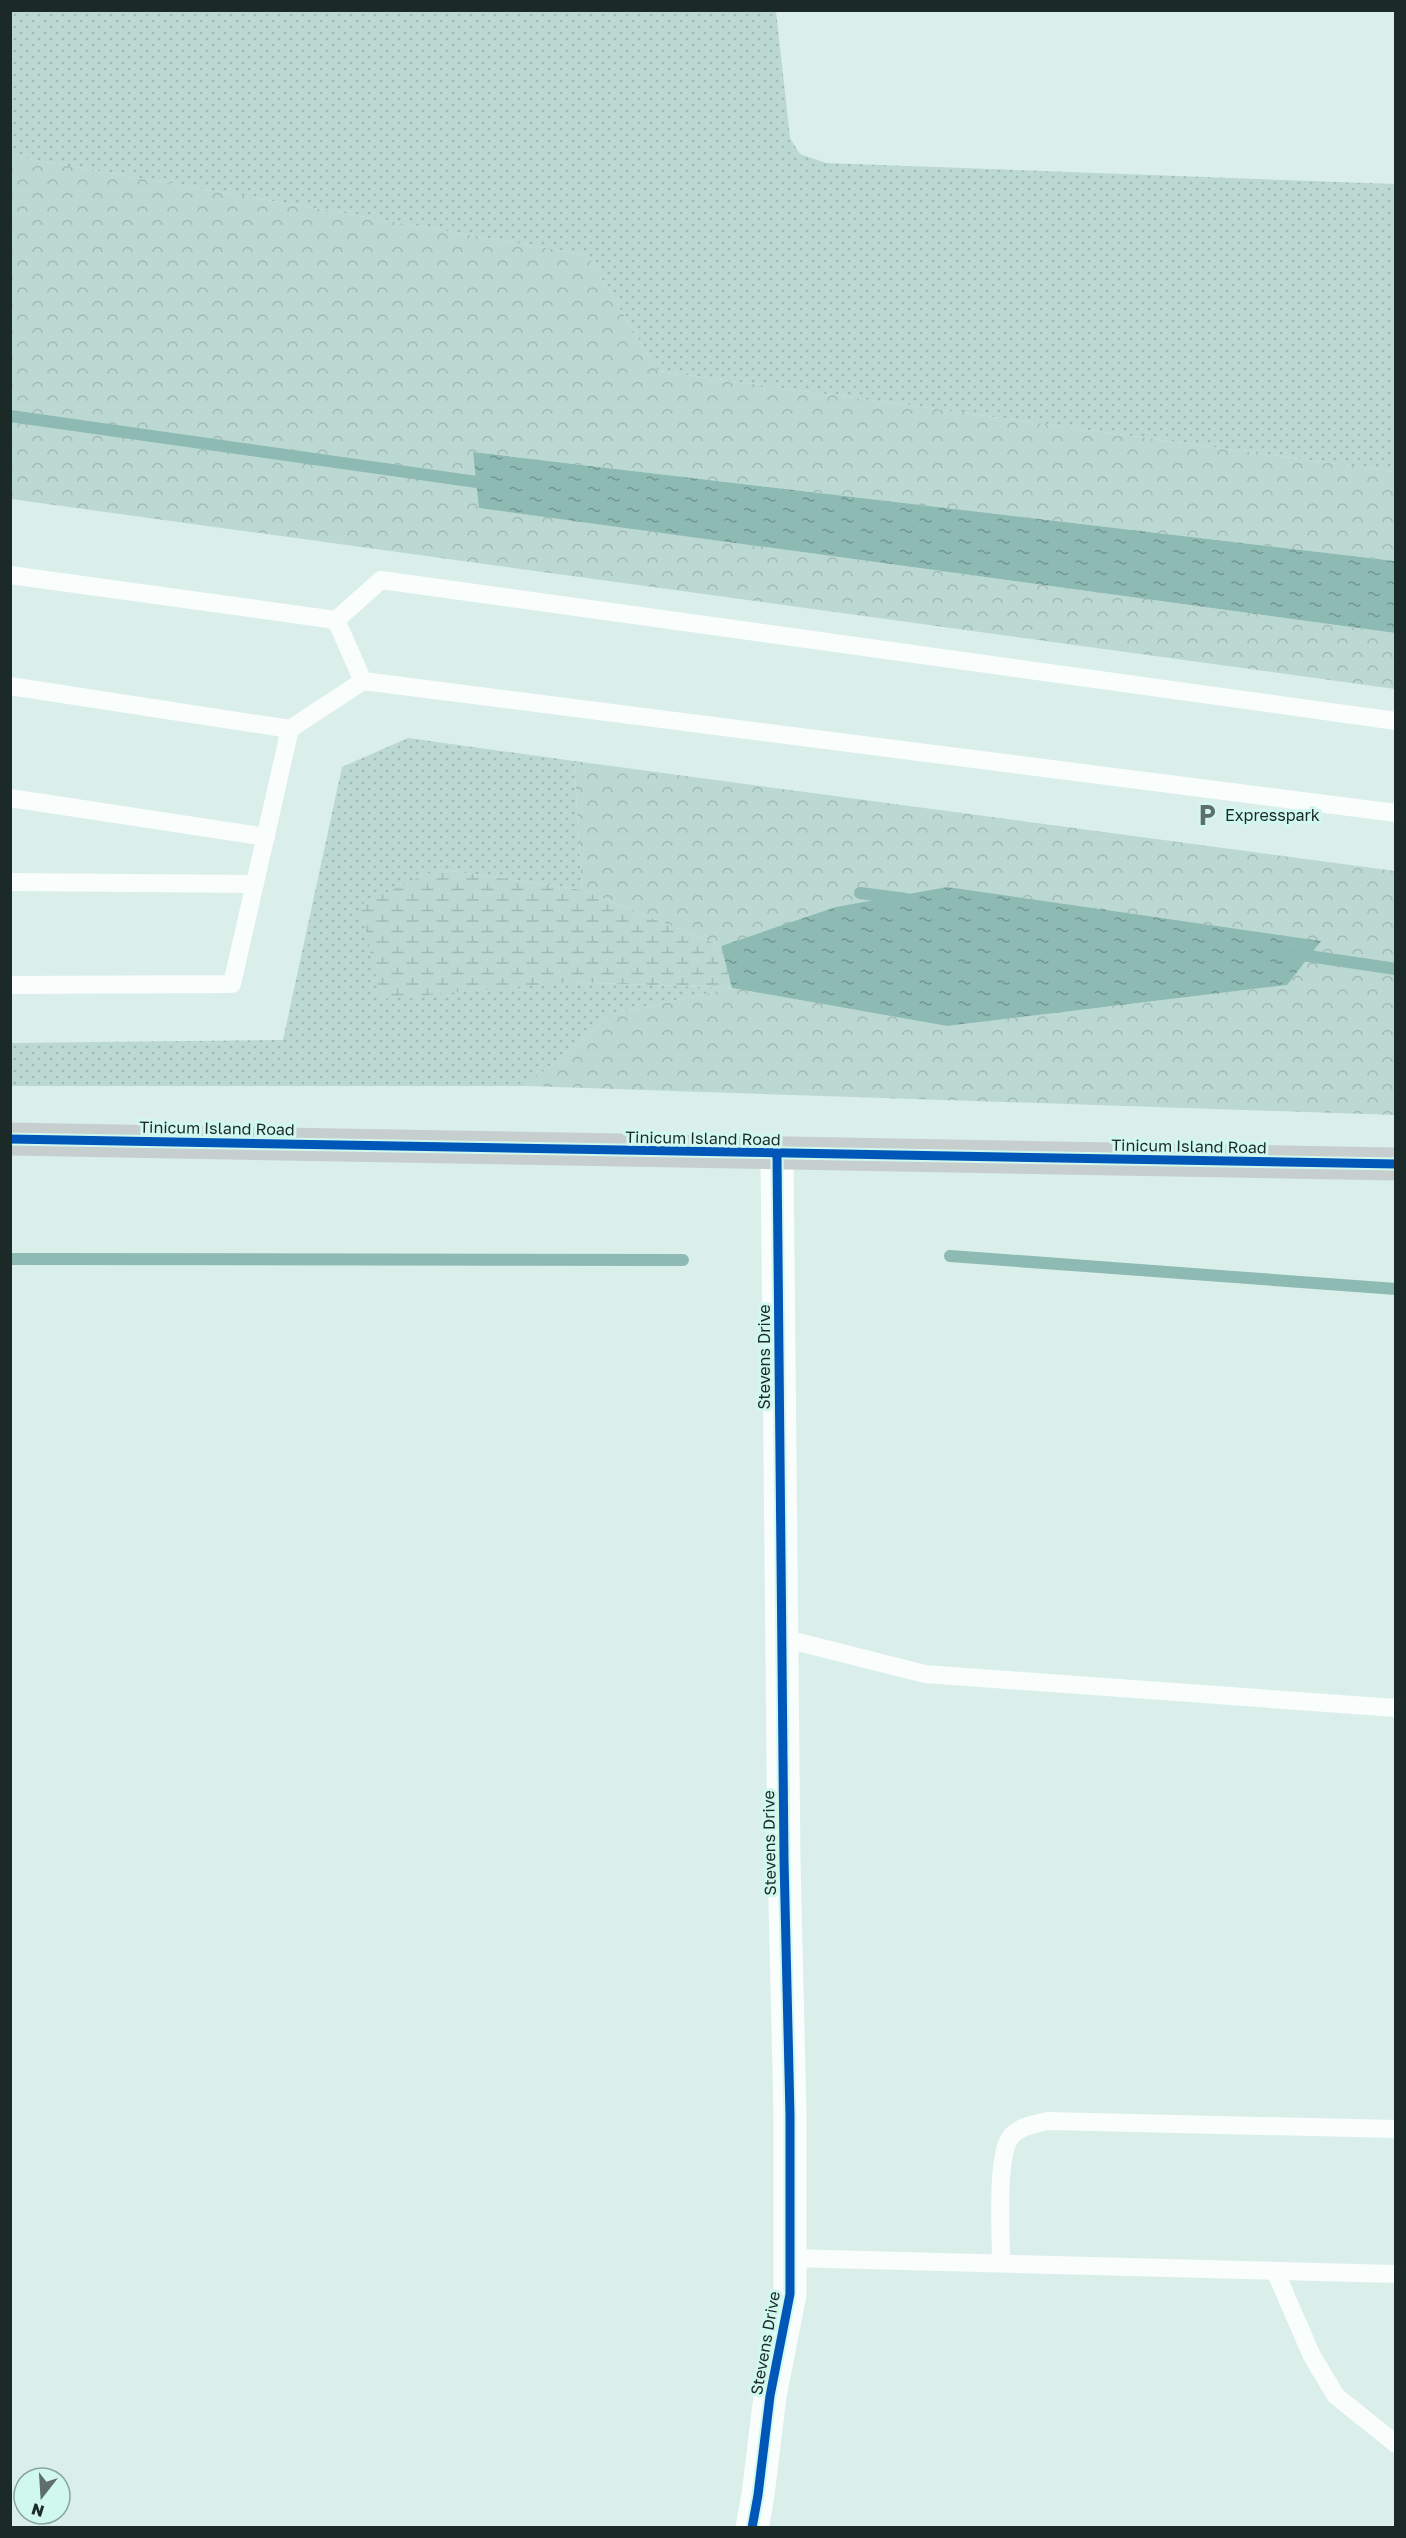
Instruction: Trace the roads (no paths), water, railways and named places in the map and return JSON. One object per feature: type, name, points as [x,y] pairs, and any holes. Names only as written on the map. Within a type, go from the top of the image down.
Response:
[{"type":"street","name":"Tinicum Island Road","points":[[10,1139],[777,1155],[1395,1164]]},
{"type":"street","name":"Stevens Drive","points":[[752,2528],[770,2396],[790,2294],[790,2115],[784,1860],[777,1155]]},
{"type":"lane","points":[[10,575],[336,620],[381,580],[1395,721]]},
{"type":"lane","points":[[336,620],[363,681]]},
{"type":"lane","points":[[10,686],[290,729],[363,681],[1395,813]]},
{"type":"lane","points":[[10,985],[232,984],[290,729]]},
{"type":"lane","points":[[10,798],[266,837]]},
{"type":"lane","points":[[10,882],[255,884]]},
{"type":"lane","points":[[782,1638],[925,1674],[1395,1708]]},
{"type":"lane","points":[[1001,2264],[1002,2163],[1010,2137],[1025,2127],[1048,2121],[1395,2129]]},
{"type":"lane","points":[[789,2258],[1395,2274]]},
{"type":"lane","points":[[1275,2271],[1312,2356],[1336,2396],[1395,2444]]},
{"type":"water","points":[[473,452],[1395,561],[1395,633],[479,508]]},
{"type":"water","points":[[947,887],[1321,941],[1287,985],[947,1026],[732,988],[721,946],[836,907]]},
{"type":"waterway","points":[[10,416],[491,484]]},
{"type":"waterway","points":[[860,893],[906,899]]},
{"type":"waterway","points":[[1295,954],[1396,969]]},
{"type":"waterway","points":[[950,1256],[1396,1289]]},
{"type":"waterway","points":[[10,1259],[683,1260]]},
{"type":"place","name":"Expresspark","points":[[1207,815]]}]
